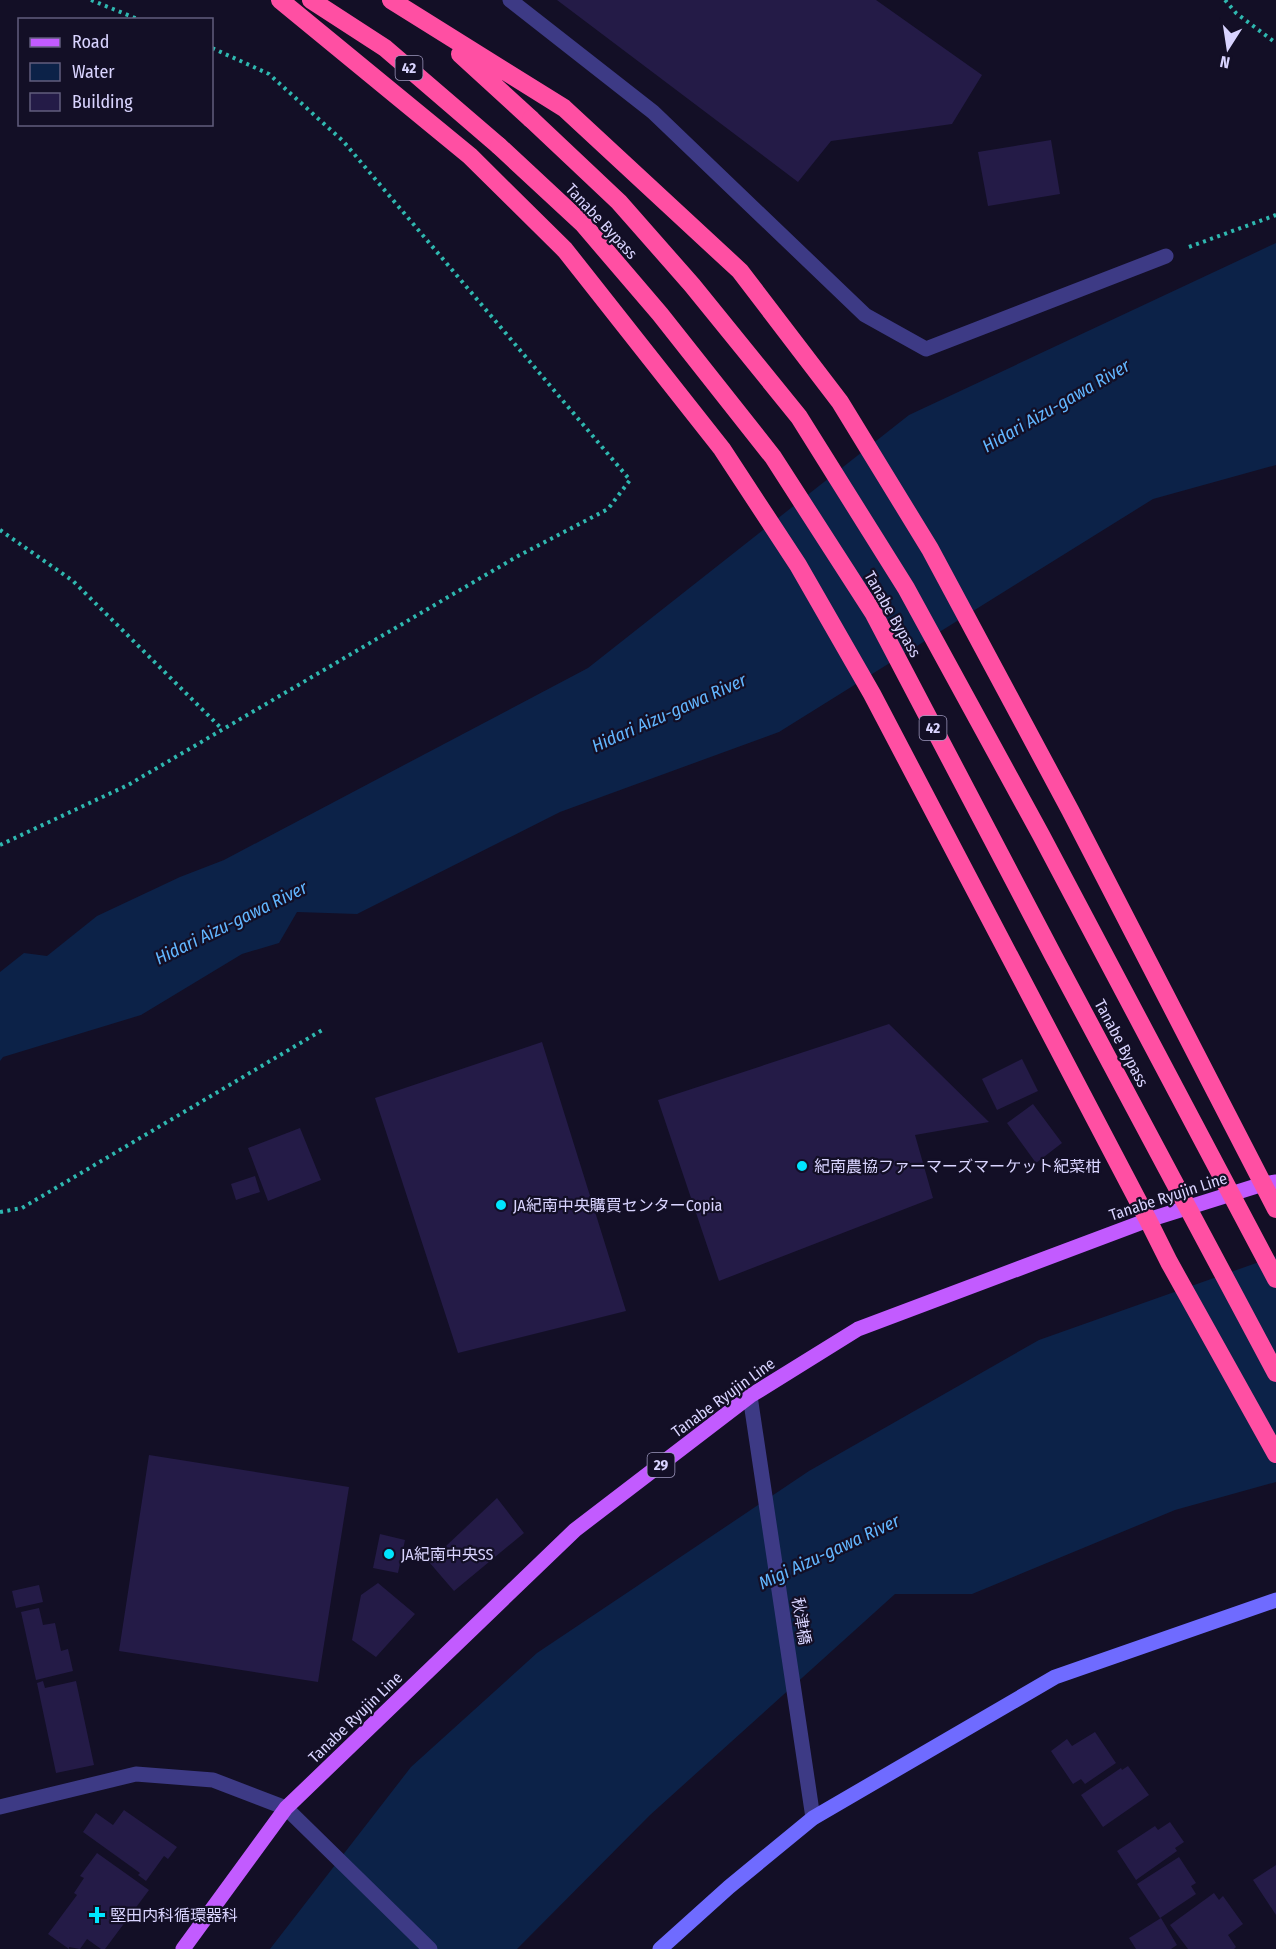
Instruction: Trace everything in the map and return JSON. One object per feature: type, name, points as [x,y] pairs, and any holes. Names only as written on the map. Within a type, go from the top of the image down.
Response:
[{"type":"highway","points":[[280,0],[470,156],[565,250],[722,449],[798,565],[872,694],[1168,1262],[1276,1454]]},
{"type":"highway","name":"Tanabe Bypass","points":[[311,0],[385,48],[499,146],[583,224],[660,314],[773,457],[874,614],[1276,1373]]},
{"type":"highway","points":[[390,0],[564,108],[740,271],[840,402],[930,549],[1270,1183],[1276,1209]]},
{"type":"highway","name":"Tanabe Bypass","points":[[390,0],[466,59],[619,202],[693,285],[799,417],[912,599],[1041,835],[1276,1279]]},
{"type":"main road","name":"Tanabe Ryujin Line","points":[[183,1949],[286,1808],[575,1530],[750,1396],[858,1329],[1148,1220],[1270,1183]]},
{"type":"street","points":[[510,0],[653,112],[865,315],[926,349],[1166,256]]},
{"type":"street","name":"秋津橋","points":[[750,1396],[813,1818]]},
{"type":"street","points":[[660,1949],[729,1887],[813,1818],[1055,1677],[1276,1600]]},
{"type":"street","points":[[0,1807],[136,1774],[213,1780],[286,1808],[430,1949]]},
{"type":"path","points":[[91,0],[135,18]]},
{"type":"path","points":[[1225,0],[1236,13],[1276,43]]},
{"type":"path","points":[[0,845],[128,785],[518,556],[608,509],[630,480],[343,141],[269,74],[213,48]]},
{"type":"path","points":[[1166,256],[1276,215]]},
{"type":"path","points":[[0,530],[73,581],[222,729]]},
{"type":"path","points":[[0,1212],[22,1208],[324,1029]]},
{"type":"water","name":"Hidari Aizu-gawa River","points":[[1276,243],[1276,465],[1153,499],[779,732],[560,812],[357,914],[297,912],[279,943],[242,954],[141,1015],[3,1057],[0,1061],[0,972],[24,953],[47,956],[97,916],[180,877],[224,860],[588,668],[909,415]]},
{"type":"water","name":"Migi Aizu-gawa River","points":[[1276,1256],[1276,1482],[1175,1510],[972,1594],[895,1594],[650,1815],[517,1949],[270,1949],[411,1767],[537,1653],[809,1471],[1039,1340]]},
{"type":"building","points":[[557,0],[876,0],[982,75],[952,124],[831,141],[798,182]]},
{"type":"building","points":[[1051,140],[1060,194],[988,206],[978,152]]},
{"type":"building","name":"紀南農協ファーマーズマーケット紀菜柑","points":[[889,1024],[989,1122],[915,1135],[933,1198],[719,1281],[658,1100]]},
{"type":"building","name":"JA紀南中央購買センターCopia","points":[[542,1042],[626,1311],[458,1353],[375,1098]]},
{"type":"building","points":[[1022,1059],[1038,1091],[997,1110],[982,1079]]},
{"type":"building","points":[[1033,1104],[1062,1143],[1036,1163],[1007,1123]]},
{"type":"building","points":[[300,1128],[321,1180],[268,1201],[248,1148]]},
{"type":"building","points":[[255,1176],[260,1192],[236,1200],[231,1184]]},
{"type":"building","points":[[149,1455],[349,1487],[318,1682],[119,1651]]},
{"type":"building","name":"JA紀南中央SS","points":[[497,1498],[524,1533],[454,1591],[429,1562]]},
{"type":"building","name":"JA紀南中央SS","points":[[380,1534],[405,1540],[398,1573],[373,1568]]},
{"type":"building","points":[[378,1583],[415,1614],[376,1657],[352,1640],[361,1595]]},
{"type":"building","points":[[39,1585],[43,1602],[16,1608],[12,1591]]},
{"type":"building","points":[[39,1608],[43,1625],[55,1623],[61,1651],[68,1649],[73,1671],[36,1680],[21,1612]]},
{"type":"building","points":[[43,1681],[45,1688],[76,1681],[94,1765],[56,1773],[37,1683]]},
{"type":"building","points":[[1095,1732],[1116,1763],[1085,1784],[1081,1779],[1073,1784],[1051,1751],[1067,1739],[1072,1746]]},
{"type":"building","points":[[1128,1766],[1149,1795],[1103,1827],[1081,1795],[1121,1768],[1122,1770]]},
{"type":"building","points":[[124,1810],[177,1847],[168,1859],[164,1856],[146,1881],[138,1875],[140,1873],[83,1832],[96,1813],[113,1825]]},
{"type":"building","points":[[1170,1822],[1184,1842],[1175,1848],[1177,1851],[1136,1880],[1117,1851],[1155,1826],[1158,1830]]},
{"type":"building","name":"堅田内科循環器科","points":[[97,1853],[149,1890],[105,1949],[101,1949],[87,1939],[80,1949],[69,1947],[69,1949],[48,1934],[77,1895],[74,1893],[84,1878],[80,1876]]},
{"type":"building","points":[[1179,1857],[1196,1883],[1191,1886],[1196,1894],[1160,1918],[1137,1884]]},
{"type":"building","points":[[1276,1865],[1276,1915],[1253,1880]]},
{"type":"building","points":[[1214,1893],[1219,1900],[1223,1896],[1243,1924],[1228,1935],[1236,1947],[1234,1949],[1188,1949],[1170,1925]]},
{"type":"building","points":[[1161,1918],[1177,1945],[1171,1949],[1136,1949],[1129,1938]]},
{"type":"place","name":"紀南農協ファーマーズマーケット紀菜柑","points":[[802,1166]]},
{"type":"place","name":"JA紀南中央購買センターCopia","points":[[501,1205]]},
{"type":"place","name":"JA紀南中央SS","points":[[389,1554]]},
{"type":"place","name":"堅田内科循環器科","points":[[97,1915]]}]
